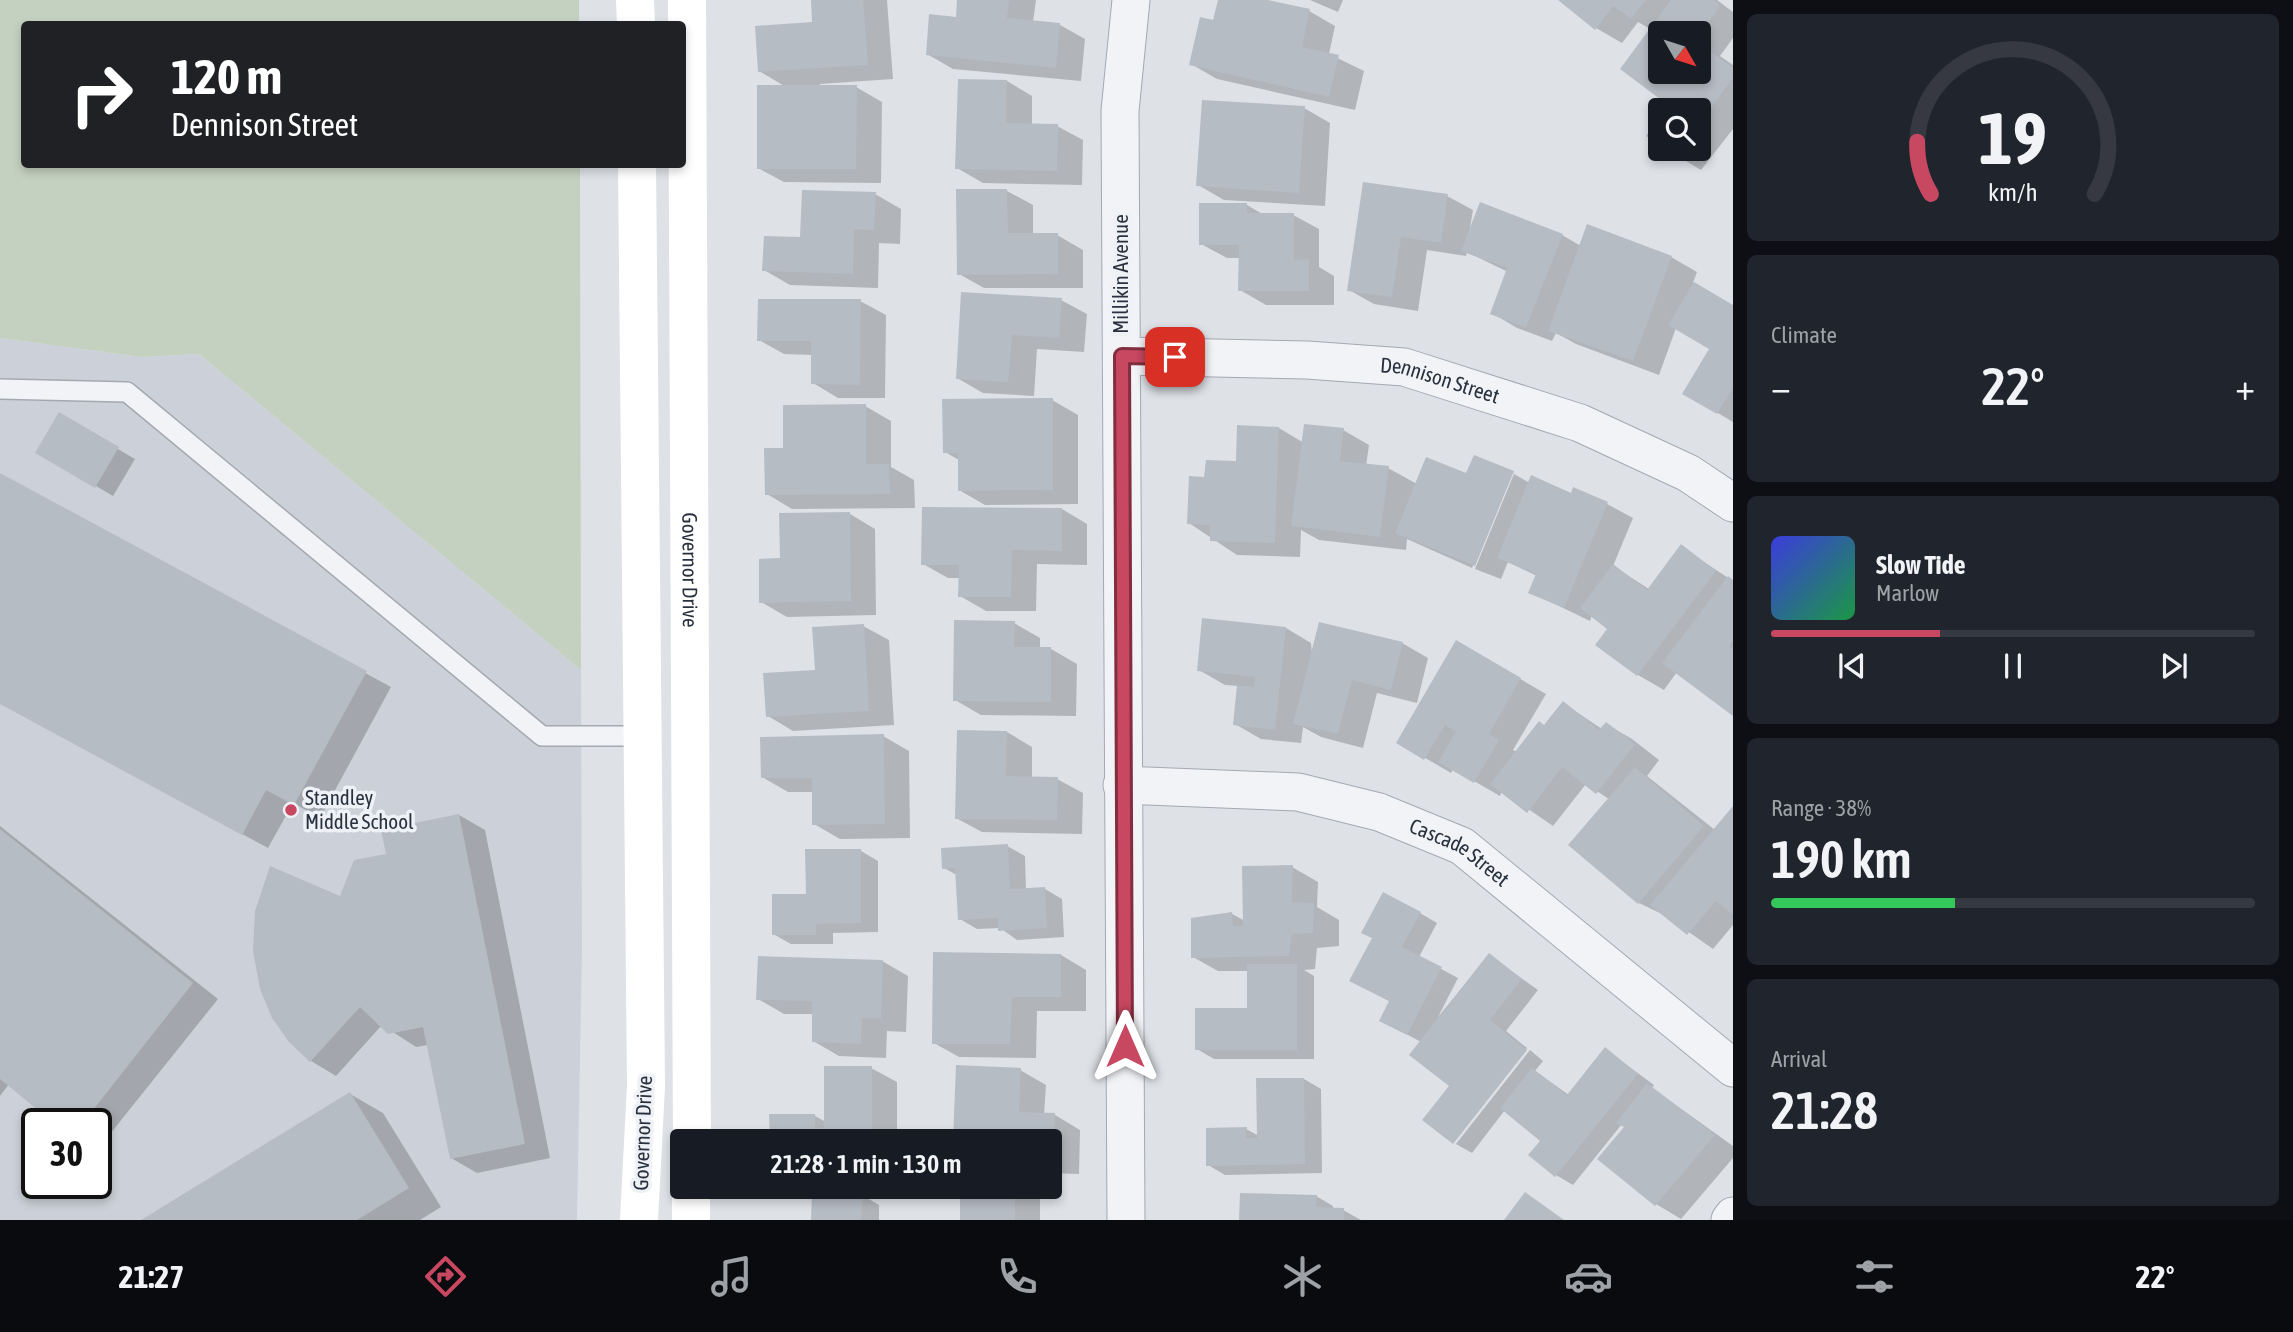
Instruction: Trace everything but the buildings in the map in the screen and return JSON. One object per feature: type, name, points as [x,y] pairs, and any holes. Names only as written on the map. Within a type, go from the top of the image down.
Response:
[{"type":"main road","points":[[635,0],[636,21]]},
{"type":"main road","name":"Governor Drive","points":[[687,0],[692,1129]]},
{"type":"main road","name":"Governor Drive","points":[[637,168],[646,1086],[639,1220]]},
{"type":"main road","points":[[691,1199],[691,1220]]},
{"type":"street","name":"Millikin Avenue","points":[[1126,1220],[1120,111],[1131,0]]},
{"type":"street","name":"Dennison Street","points":[[1122,356],[1307,360],[1404,367],[1580,423],[1688,474],[1733,503]]},
{"type":"street","name":"Cascade Street","points":[[1122,785],[1298,792],[1379,812],[1462,846],[1733,1068]]},
{"type":"lane","points":[[0,389],[127,392],[542,736],[641,736]]},
{"type":"shaded area","name":"Standley Middle School","points":[[0,338],[141,357],[199,354],[581,670],[582,949],[577,1220],[0,1220]]},
{"type":"green space","points":[[0,0],[579,0],[579,21],[21,21],[21,168],[580,168],[581,670],[199,354],[141,357],[0,338]]},
{"type":"place","name":"Standley Middle School","points":[[291,810]]},
{"type":"route","points":[[1125,1046],[1122,356],[1175,357]]}]
